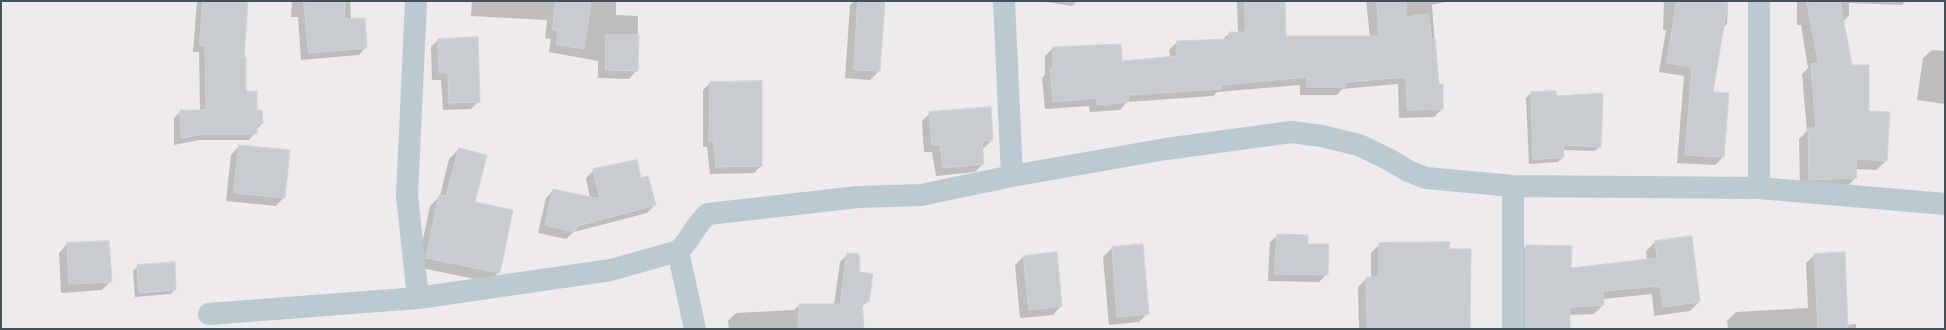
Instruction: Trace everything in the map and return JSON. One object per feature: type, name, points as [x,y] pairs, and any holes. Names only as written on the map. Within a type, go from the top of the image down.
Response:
[{"type":"street","points":[[416,1],[407,196],[418,298]]},
{"type":"street","points":[[1004,1],[1012,176]]},
{"type":"street","points":[[1759,188],[1760,1]]},
{"type":"street","points":[[209,314],[418,298],[611,270],[678,251],[686,245],[695,226],[708,214],[858,197],[921,195],[1012,176],[1166,149],[1291,132],[1322,136],[1359,145],[1390,160],[1408,171],[1426,178],[1513,186],[1759,188],[1945,204]]},
{"type":"street","points":[[1513,186],[1513,329]]},
{"type":"street","points":[[678,251],[695,329]]},
{"type":"building","points":[[203,1],[248,1],[244,58],[246,57],[246,91],[257,91],[257,110],[262,110],[263,123],[257,124],[257,134],[207,134],[181,138],[180,110],[206,110],[205,46],[200,45]]},
{"type":"building","points":[[304,1],[345,1],[344,19],[365,18],[367,48],[309,53]]},
{"type":"building","points":[[556,1],[591,1],[584,49],[556,44],[558,31],[553,30]]},
{"type":"building","points":[[858,1],[885,1],[880,71],[854,70]]},
{"type":"building","points":[[1245,1],[1285,1],[1286,36],[1379,36],[1377,1],[1406,1],[1406,17],[1428,14],[1432,40],[1435,39],[1439,84],[1443,84],[1443,109],[1407,110],[1406,77],[1346,82],[1346,87],[1307,87],[1307,77],[1221,85],[1222,89],[1128,95],[1129,102],[1097,105],[1097,98],[1053,102],[1050,69],[1053,69],[1053,47],[1121,44],[1122,61],[1177,56],[1177,41],[1229,39],[1229,32],[1245,32]]},
{"type":"building","points":[[1677,1],[1728,1],[1713,92],[1729,93],[1724,157],[1685,155],[1692,67],[1667,63]]},
{"type":"building","points":[[1807,1],[1840,1],[1852,65],[1869,65],[1869,111],[1890,112],[1887,161],[1856,159],[1857,178],[1809,180],[1808,128],[1816,128],[1811,64],[1818,63]]},
{"type":"building","points":[[606,35],[639,35],[638,71],[606,70]]},
{"type":"building","points":[[478,37],[480,102],[449,103],[448,73],[439,73],[438,39]]},
{"type":"building","points":[[762,81],[762,166],[716,167],[714,141],[709,141],[710,82]]},
{"type":"building","points":[[1556,91],[1557,96],[1603,93],[1601,147],[1563,145],[1564,157],[1533,160],[1531,92]]},
{"type":"building","points":[[991,107],[993,140],[982,141],[984,164],[943,168],[940,144],[932,145],[929,112]]},
{"type":"building","points":[[239,145],[290,150],[285,198],[234,193]]},
{"type":"building","points":[[459,148],[487,155],[475,202],[513,210],[500,273],[426,258],[439,195],[446,196]]},
{"type":"building","points":[[637,160],[641,178],[648,176],[656,205],[577,226],[575,232],[545,225],[553,189],[600,199],[593,169]]},
{"type":"building","points":[[1277,234],[1308,235],[1308,244],[1329,244],[1328,275],[1275,274]]},
{"type":"building","points":[[1692,236],[1700,302],[1663,307],[1660,286],[1603,291],[1604,305],[1570,307],[1570,329],[1526,329],[1526,245],[1572,246],[1571,268],[1657,258],[1655,241]]},
{"type":"building","points":[[109,241],[112,282],[69,284],[67,243]]},
{"type":"building","points":[[1450,242],[1449,249],[1471,249],[1470,329],[1367,329],[1366,277],[1379,277],[1379,243]]},
{"type":"building","points":[[1143,244],[1149,314],[1117,317],[1112,247]]},
{"type":"building","points":[[1057,252],[1062,306],[1029,310],[1023,256]]},
{"type":"building","points":[[1845,252],[1848,329],[1818,329],[1814,254]]},
{"type":"building","points":[[847,253],[859,254],[860,272],[873,274],[869,302],[862,301],[864,329],[798,329],[799,304],[840,304]]},
{"type":"building","points":[[175,262],[176,290],[139,293],[137,265]]}]
